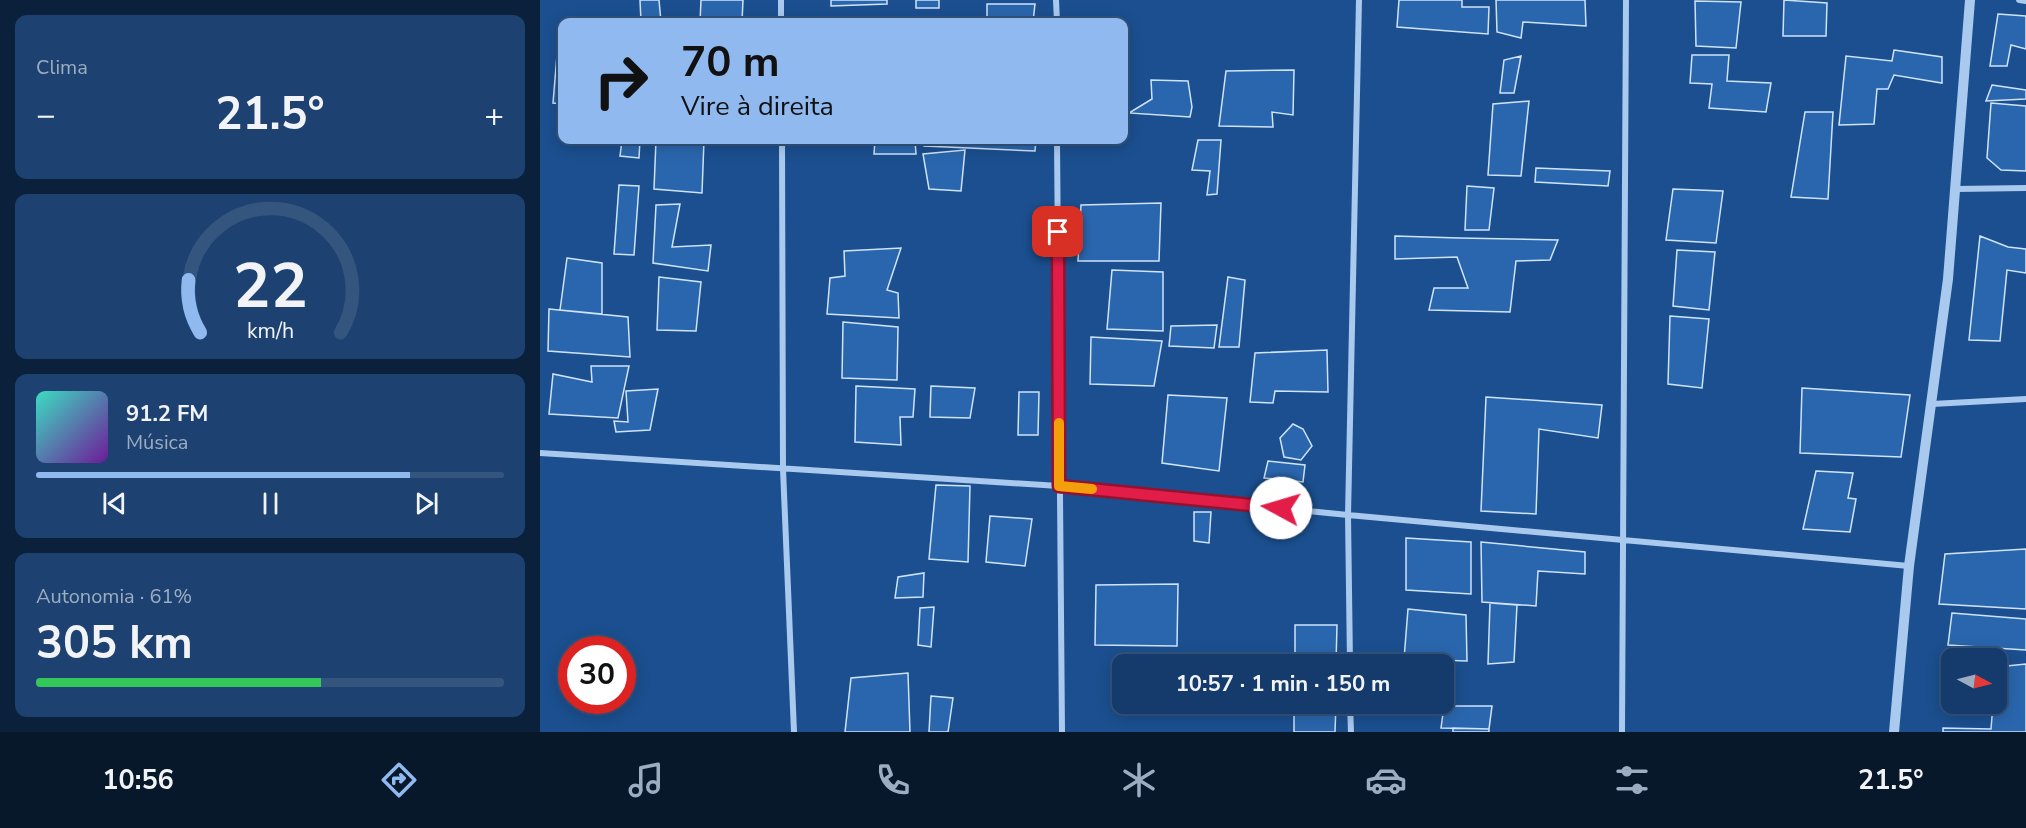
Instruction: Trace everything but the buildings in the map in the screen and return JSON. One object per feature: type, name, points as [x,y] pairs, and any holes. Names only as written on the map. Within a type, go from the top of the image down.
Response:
[{"type":"street","points":[[781,0],[782,18]]},
{"type":"street","points":[[1056,0],[1057,18]]},
{"type":"street","points":[[1350,654],[1348,515],[1359,0]]},
{"type":"street","points":[[1622,732],[1626,0]]},
{"type":"street","points":[[1894,732],[1909,566],[1948,279],[1970,0]]},
{"type":"street","points":[[2019,0],[2026,1]]},
{"type":"street","points":[[782,144],[783,469],[794,732]]},
{"type":"street","points":[[1057,144],[1062,732]]},
{"type":"street","points":[[1956,189],[2026,188]]},
{"type":"street","points":[[1932,404],[2026,399]]},
{"type":"street","points":[[540,453],[1059,486],[1909,566]]},
{"type":"street","points":[[1350,714],[1351,732]]},
{"type":"slow traffic","points":[[1059,423],[1059,486],[1092,489]]},
{"type":"route","points":[[1058,232],[1059,486],[1281,508]]}]
